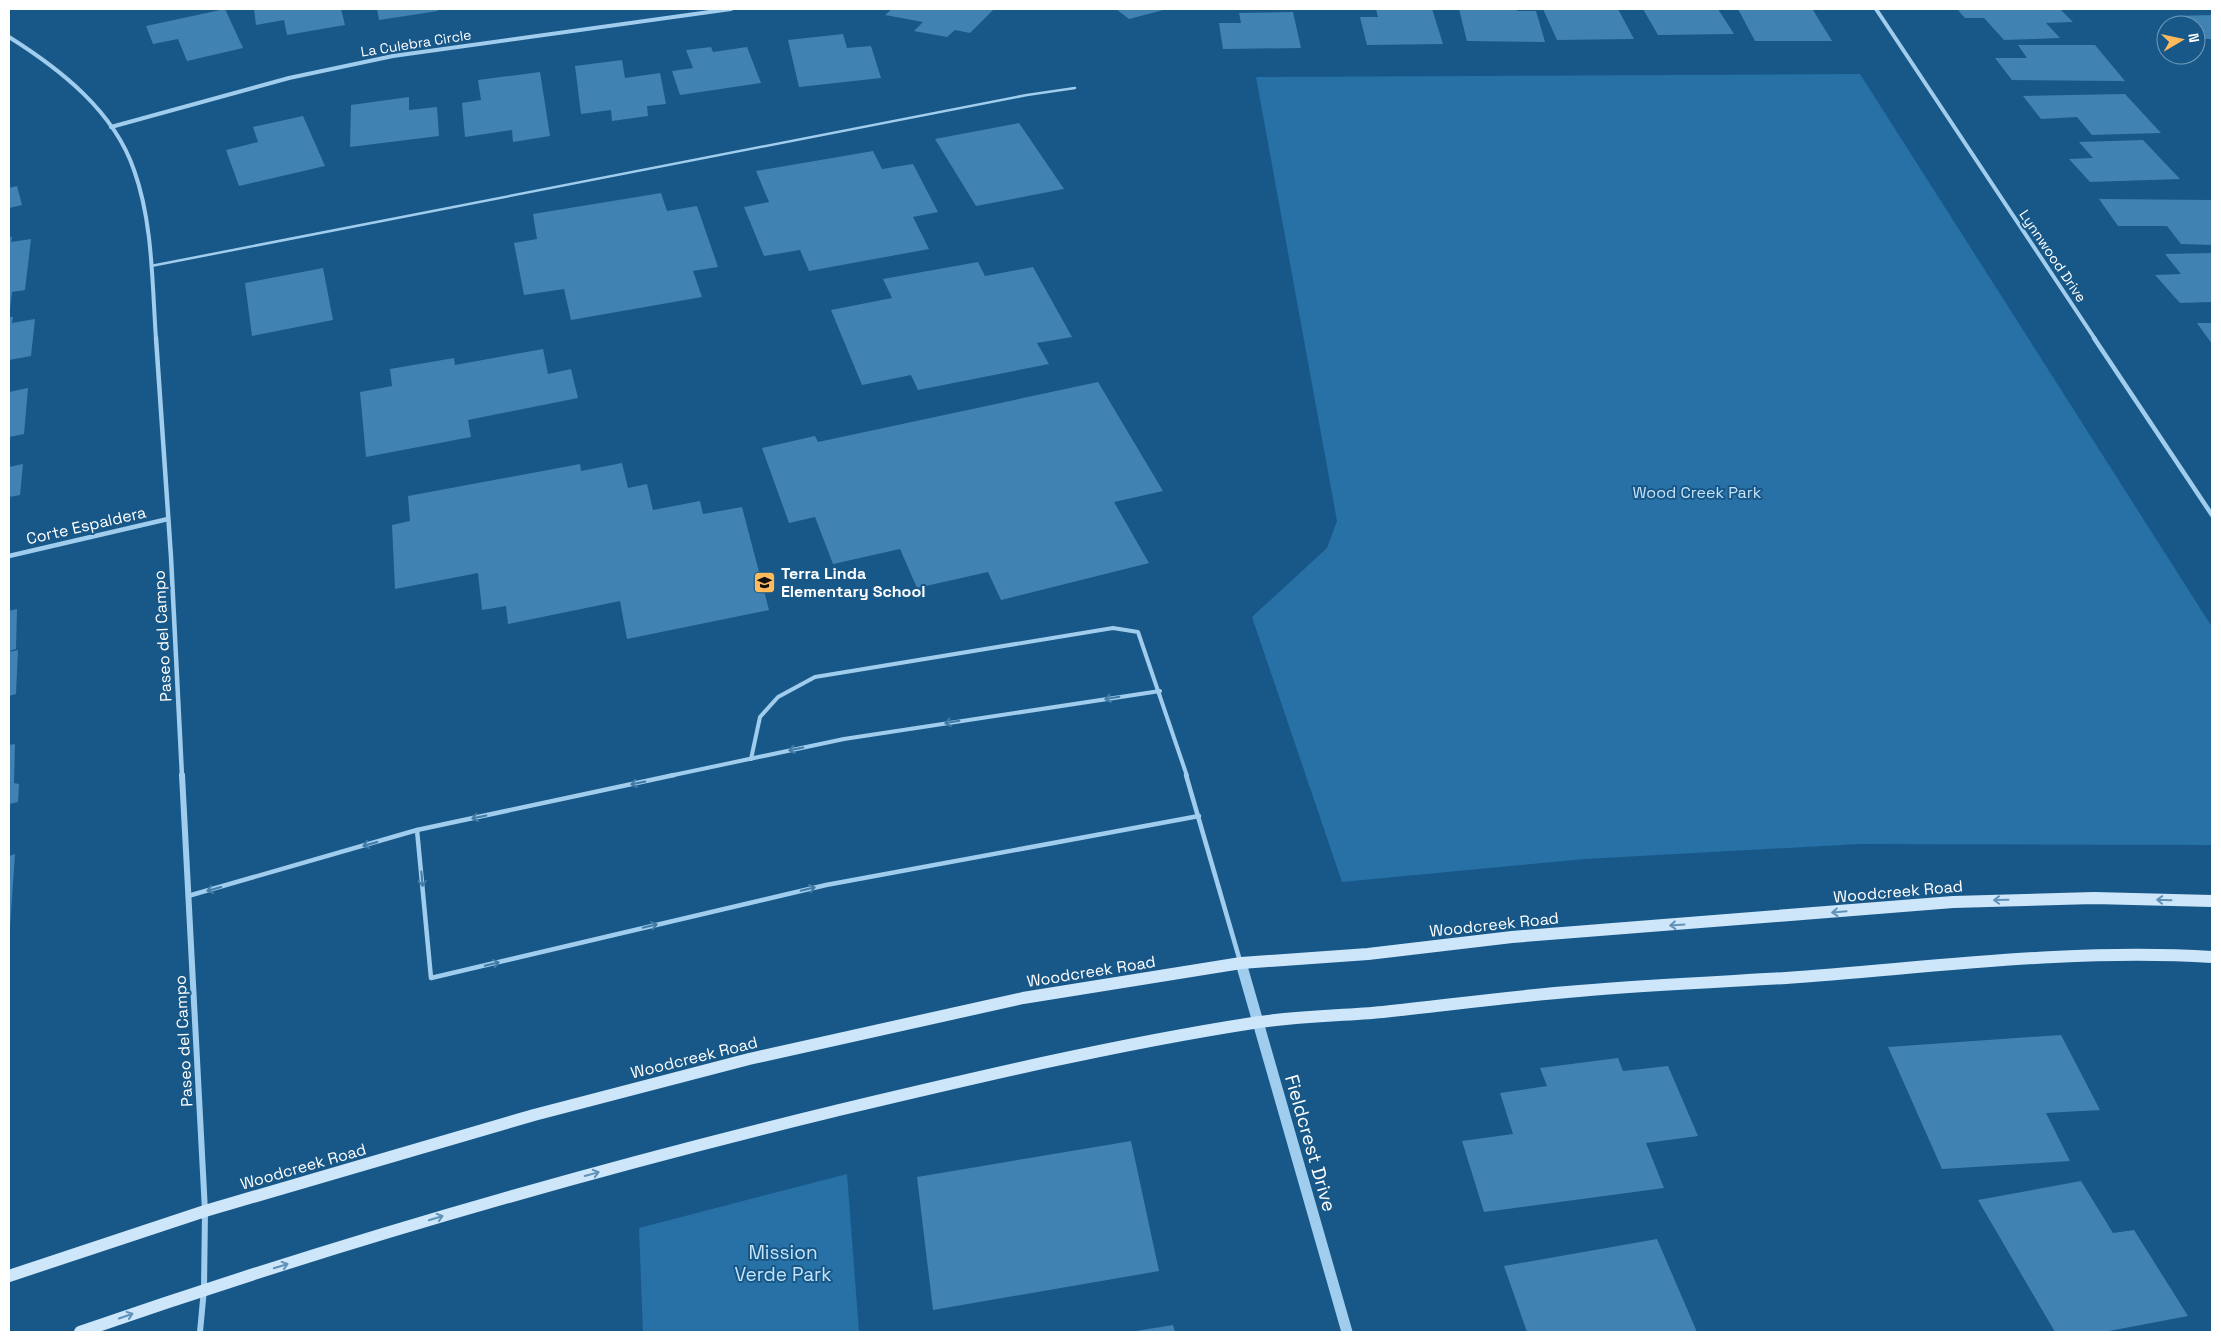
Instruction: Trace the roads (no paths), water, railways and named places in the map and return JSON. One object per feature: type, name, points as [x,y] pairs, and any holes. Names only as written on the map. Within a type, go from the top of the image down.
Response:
[{"type":"main road","name":"Woodcreek Road","points":[[9,1276],[205,1211],[534,1115],[749,1059],[1023,998],[1241,963],[1360,954],[1512,937],[1953,902],[2094,898],[2212,901]]},
{"type":"main road","points":[[80,1332],[204,1289],[492,1201],[733,1136],[965,1080],[1100,1051],[1259,1022],[1361,1014],[1578,991],[1856,973],[2008,958],[2182,955],[2212,957]]},
{"type":"street","name":"La Culebra Circle","points":[[111,126],[289,78],[393,56],[731,9]]},
{"type":"street","name":"Lynnwood Drive","points":[[1876,9],[2212,515]]},
{"type":"street","name":"Paseo del Campo","points":[[9,37],[31,50],[71,80],[111,126],[133,167],[144,209],[151,266],[168,519],[205,1211],[204,1289],[200,1332]]},
{"type":"street","name":"Corte Espaldera","points":[[9,556],[168,519]]},
{"type":"street","name":"Fieldcrest Drive","points":[[1241,963],[1347,1332]]},
{"type":"lane","points":[[151,266],[1017,97],[1075,88]]},
{"type":"lane","points":[[751,759],[760,717],[778,696],[815,677],[1113,628],[1138,632],[1160,691],[1199,816],[1241,963]]},
{"type":"lane","points":[[188,896],[417,830],[844,738],[1160,691]]},
{"type":"lane","points":[[417,830],[431,978],[826,885],[1199,816]]},
{"type":"place","name":"Terra Linda Elementary School","points":[[765,582]]},
{"type":"park label","name":"Wood Creek Park","points":[[1697,492]]},
{"type":"park label","name":"Mission Verde Park","points":[[783,1263]]}]
